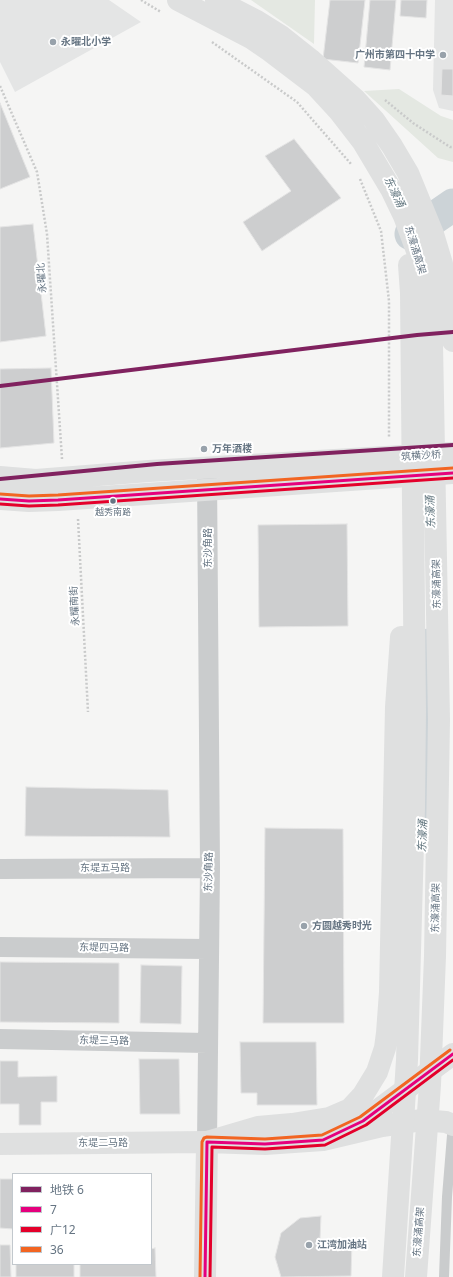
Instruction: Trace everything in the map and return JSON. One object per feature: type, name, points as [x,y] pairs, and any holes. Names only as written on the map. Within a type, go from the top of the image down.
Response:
[{"type":"main road","points":[[216,0],[257,21],[281,36],[310,59],[356,100],[374,120],[408,173],[433,234],[442,264],[453,341]]},
{"type":"main road","name":"东濠涌高架","points":[[172,5],[231,30],[254,43],[305,81],[334,108],[364,148],[378,170],[397,217],[409,268],[411,293],[415,712],[414,807],[407,1060],[393,1277]]},
{"type":"main road","name":"东濠涌高架","points":[[172,5],[251,38],[316,86],[339,110],[363,142],[391,189],[404,216],[421,262],[430,316],[434,373],[439,720],[436,956],[430,1085],[416,1277]]},
{"type":"main road","name":"筑横沙桥","points":[[389,467],[453,453]]},
{"type":"main road","points":[[0,477],[36,480],[64,478],[207,478],[389,467]]},
{"type":"main road","name":"筑横沙桥","points":[[389,467],[453,473]]},
{"type":"main road","points":[[206,1142],[258,1127],[292,1124],[330,1118],[350,1109],[363,1095],[377,1072],[385,1048],[388,1033],[390,992],[396,707],[412,472]]},
{"type":"main road","points":[[0,499],[28,501],[77,498],[207,478]]},
{"type":"main road","points":[[322,1140],[363,1121],[448,1062]]},
{"type":"main road","points":[[206,1142],[265,1144],[322,1140],[422,1120],[446,1122],[453,1125]]},
{"type":"main road","name":"东堤二马路","points":[[0,1144],[206,1142]]},
{"type":"main road","name":"东沙角路","points":[[205,1277],[206,1142]]},
{"type":"street","name":"东沙角路","points":[[206,1142],[210,868],[207,478]]},
{"type":"street","name":"东堤五马路","points":[[0,869],[210,868]]},
{"type":"street","name":"东堤四马路","points":[[0,947],[208,949]]},
{"type":"street","name":"东堤三马路","points":[[0,1039],[207,1043]]},
{"type":"lane","points":[[444,1277],[447,1197],[453,1120]]},
{"type":"path","points":[[142,0],[172,5]]},
{"type":"path","points":[[206,38],[297,102],[356,170]]},
{"type":"path","name":"永曜北","points":[[0,86],[37,172],[47,234],[64,478]]},
{"type":"path","points":[[359,177],[381,231],[389,301],[389,467]]},
{"type":"path","name":"永耀南街","points":[[77,498],[88,712]]},
{"type":"shaded area","name":"永曜北小学","points":[[0,0],[109,0],[141,22],[15,92],[0,62]]},
{"type":"shaded area","points":[[251,0],[315,0],[314,44]]},
{"type":"shaded area","name":"广州市第四十中学","points":[[435,0],[453,0],[453,111],[439,108],[433,90]]},
{"type":"shaded area","points":[[399,89],[441,116],[453,120],[453,162],[438,158],[364,91]]},
{"type":"building","points":[[330,0],[365,0],[358,63],[323,59]]},
{"type":"building","points":[[370,0],[396,0],[390,70],[364,67]]},
{"type":"building","points":[[401,0],[427,0],[426,18],[400,16]]},
{"type":"building","points":[[442,69],[453,69],[453,96],[441,95]]},
{"type":"building","points":[[0,103],[30,177],[0,189]]},
{"type":"building","points":[[294,139],[341,198],[262,251],[243,222],[291,191],[265,156]]},
{"type":"building","points":[[33,224],[46,336],[0,342],[0,227]]},
{"type":"building","points":[[51,368],[54,443],[0,448],[0,369]]},
{"type":"building","points":[[347,524],[348,626],[259,627],[258,525]]},
{"type":"building","points":[[26,787],[168,790],[170,837],[25,836]]},
{"type":"building","name":"方圆越秀时光","points":[[265,828],[343,829],[344,1023],[263,1023]]},
{"type":"building","points":[[0,962],[119,963],[119,1023],[0,1022]]},
{"type":"building","points":[[141,965],[182,966],[181,1024],[140,1023]]},
{"type":"building","points":[[240,1042],[316,1042],[317,1105],[257,1105],[257,1093],[241,1093]]},
{"type":"building","points":[[139,1059],[179,1059],[180,1114],[140,1114]]},
{"type":"building","points":[[0,1061],[18,1061],[18,1077],[57,1076],[57,1102],[41,1102],[41,1125],[19,1125],[19,1104],[0,1104]]},
{"type":"building","points":[[0,1179],[12,1179],[12,1229],[0,1228]]},
{"type":"building","points":[[321,1216],[320,1239],[352,1241],[351,1276],[281,1277],[275,1257],[281,1233],[300,1218]]},
{"type":"building","points":[[0,1245],[10,1245],[11,1277],[0,1277]]},
{"type":"building","points":[[155,1248],[156,1277],[80,1277],[80,1265],[152,1265],[152,1249]]},
{"type":"building","points":[[16,1265],[74,1265],[74,1277],[16,1277]]},
{"type":"waterway","points":[[411,234],[453,205]]},
{"type":"waterway","name":"东濠涌","points":[[424,806],[429,645]]},
{"type":"metro line","name":"6","points":[[0,386],[417,335],[453,332]]},
{"type":"metro line","name":"6","points":[[0,479],[157,464],[453,445]]},
{"type":"transit line","name":"36","points":[[0,494],[29,496],[58,495],[453,468]]},
{"type":"transit line","name":"7","points":[[0,499],[29,501],[58,500],[453,473]]},
{"type":"transit line","name":"广12","points":[[0,504],[29,506],[58,505],[453,478]]},
{"type":"transit line","name":"36","points":[[200,1277],[202,1142],[204,1138],[265,1139],[322,1135],[360,1117],[450,1050]]},
{"type":"transit line","name":"7","points":[[205,1277],[207,1142],[265,1144],[323,1140],[363,1121],[453,1054]]},
{"type":"transit line","name":"广12","points":[[210,1277],[212,1147],[265,1149],[325,1145],[366,1125],[453,1060]]},
{"type":"place","name":"永曜北小学","points":[[53,42]]},
{"type":"place","name":"广州市第四十中学","points":[[443,55]]},
{"type":"place","name":"万年酒楼","points":[[204,449]]},
{"type":"place","name":"越秀南路","points":[[113,501]]},
{"type":"place","name":"方圆越秀时光","points":[[304,926]]},
{"type":"place","name":"江湾加油站","points":[[309,1245]]}]
